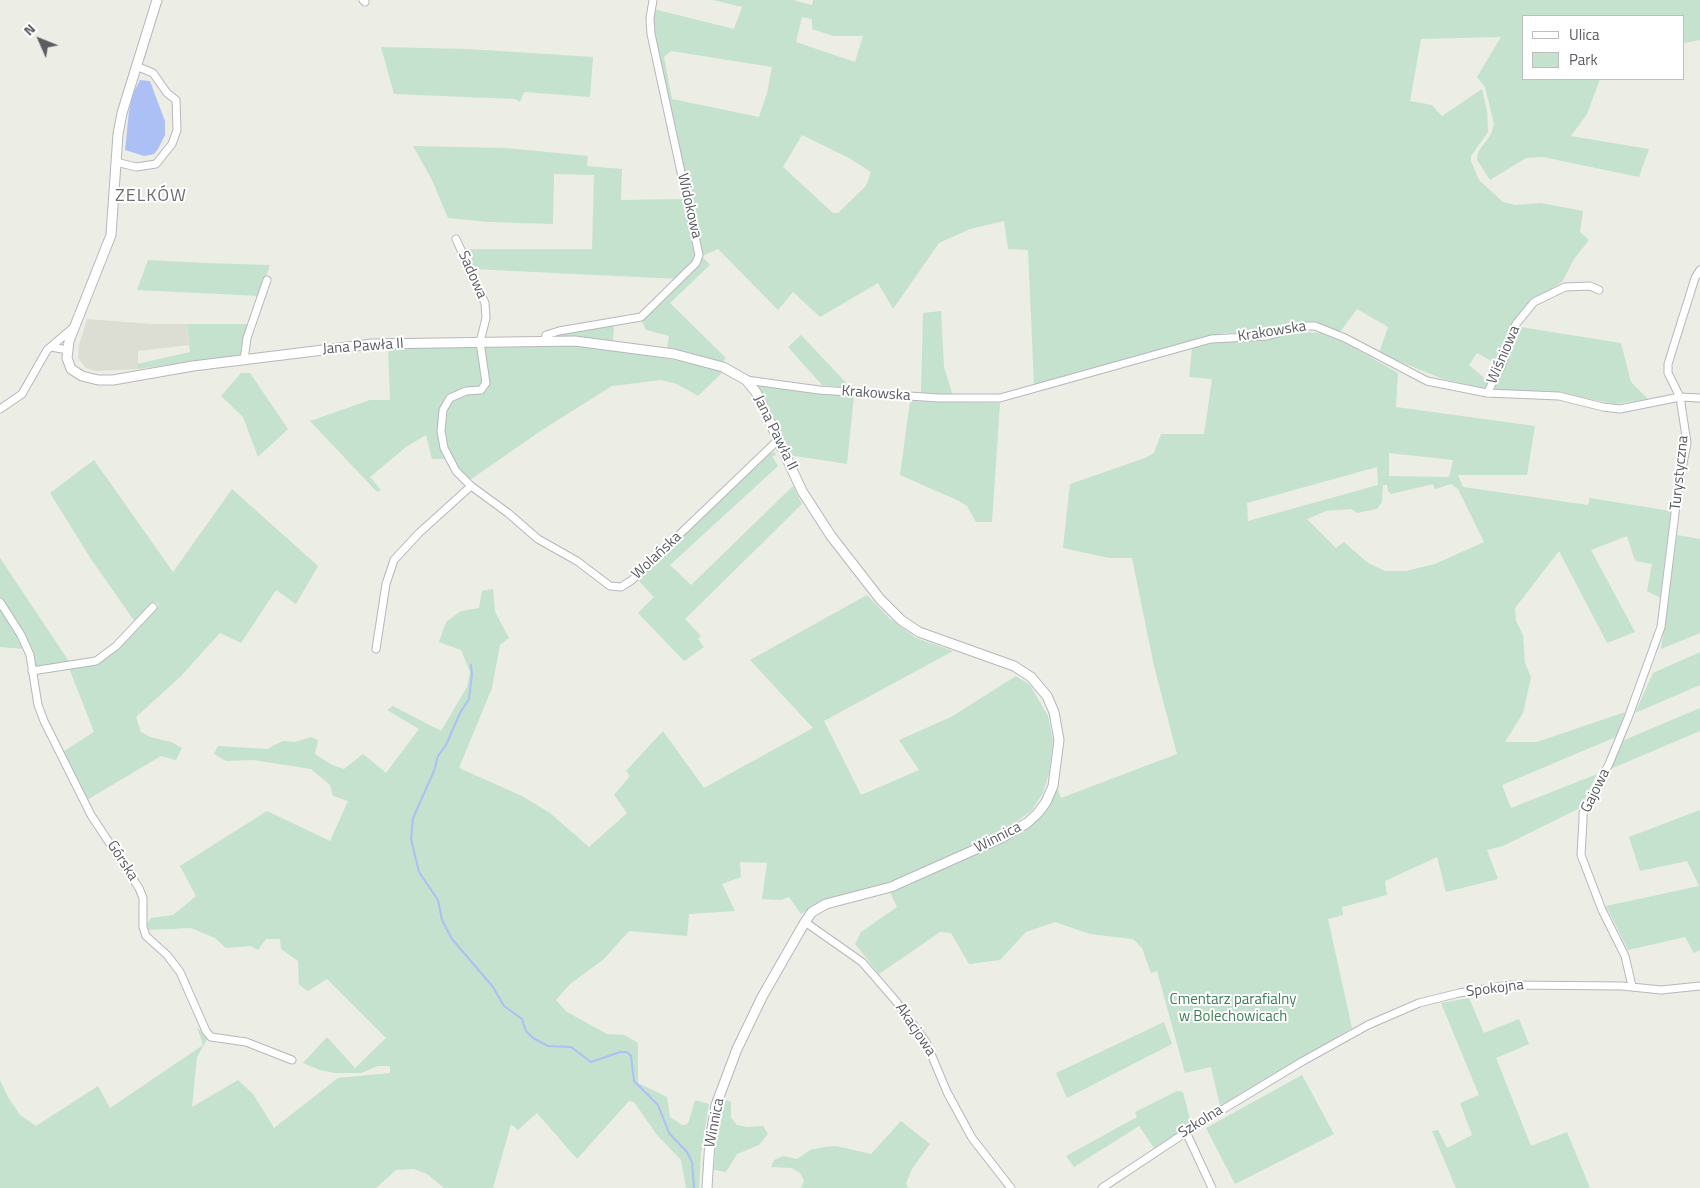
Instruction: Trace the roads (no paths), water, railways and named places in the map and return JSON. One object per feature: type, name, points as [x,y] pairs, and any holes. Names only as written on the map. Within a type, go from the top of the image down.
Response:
[{"type":"street","points":[[51,347],[68,350],[69,341],[78,324],[111,235],[121,120],[157,0]]},
{"type":"street","name":"Widokowa","points":[[544,342],[546,335],[559,331],[641,317],[696,262],[699,255],[651,34],[650,18],[653,0]]},
{"type":"street","points":[[116,162],[136,167],[156,164],[172,144],[177,130],[176,100],[167,93],[153,73],[136,66]]},
{"type":"street","name":"Sadowa","points":[[456,239],[485,303],[486,318],[480,342]]},
{"type":"street","name":"Turystyczna","points":[[1662,624],[1678,489],[1686,443],[1680,397],[1668,373],[1668,364],[1695,278],[1700,270]]},
{"type":"street","points":[[244,360],[247,338],[267,280]]},
{"type":"street","name":"Wiśniowa","points":[[1487,393],[1501,366],[1516,324],[1534,302],[1555,290],[1565,287],[1590,286],[1599,290]]},
{"type":"street","points":[[0,409],[22,394],[51,347],[78,324]]},
{"type":"street","name":"Krakowska","points":[[746,380],[818,390],[939,398],[1000,398],[1211,339],[1267,336],[1302,326],[1314,326],[1345,338],[1427,381],[1487,393],[1560,396],[1603,407],[1620,408],[1680,397],[1700,398]]},
{"type":"street","name":"Wolańska","points":[[480,342],[486,383],[481,390],[466,391],[450,398],[443,410],[441,431],[444,448],[456,471],[471,486],[508,513],[538,539],[576,561],[610,586],[621,587],[646,567],[779,439]]},
{"type":"street","name":"Jana Pawła II","points":[[68,350],[67,358],[71,369],[82,376],[98,380],[372,344],[575,342],[674,354],[724,367],[746,380],[756,392],[802,491]]},
{"type":"street","points":[[376,649],[386,584],[394,560],[405,546],[471,486]]},
{"type":"street","name":"Winnica","points":[[707,1188],[710,1140],[716,1105],[738,1049],[762,997],[812,912],[826,904],[891,887],[978,849],[1027,823],[1038,813],[1050,795],[1059,740],[1054,712],[1042,688],[1031,677],[1014,666],[919,632],[901,620],[880,599],[831,536],[802,491]]},
{"type":"street","name":"Górska","points":[[0,602],[21,635],[30,655],[38,705],[44,721],[92,815],[139,888],[143,898],[143,927],[146,936],[167,955],[180,972],[206,1031],[211,1037],[246,1042],[292,1060]]},
{"type":"street","points":[[32,671],[96,661],[116,646],[154,607]]},
{"type":"street","name":"Gajowa","points":[[1632,986],[1625,956],[1602,910],[1581,855],[1582,820],[1583,813],[1609,764],[1628,718],[1662,624]]},
{"type":"street","name":"Akacjowa","points":[[806,922],[862,962],[895,1000],[926,1042],[947,1092],[972,1138],[1011,1188]]},
{"type":"street","name":"Spokojna","points":[[1303,1060],[1368,1025],[1395,1013],[1420,1003],[1459,993],[1527,984],[1632,986],[1661,990],[1700,986]]},
{"type":"street","name":"Szkolna","points":[[1102,1188],[1186,1132],[1303,1060]]},
{"type":"street","points":[[1186,1132],[1212,1188]]},
{"type":"water","points":[[140,80],[150,81],[165,121],[165,135],[158,149],[154,154],[144,156],[125,150],[129,111],[133,94]]},
{"type":"waterway","points":[[471,665],[472,675],[469,699],[460,713],[446,745],[438,756],[434,771],[413,818],[411,839],[419,872],[438,900],[442,920],[452,939],[493,987],[504,1006],[522,1019],[526,1031],[533,1038],[548,1046],[571,1047],[591,1062],[620,1052],[627,1052],[631,1056],[634,1081],[658,1105],[669,1133],[687,1152],[692,1162],[694,1188]]},
{"type":"district","name":"ZELKÓW","points":[[151,197]]},
{"type":"park label","name":"Cmentarz parafialny w Bolechowicach","points":[[1233,1008]]}]
